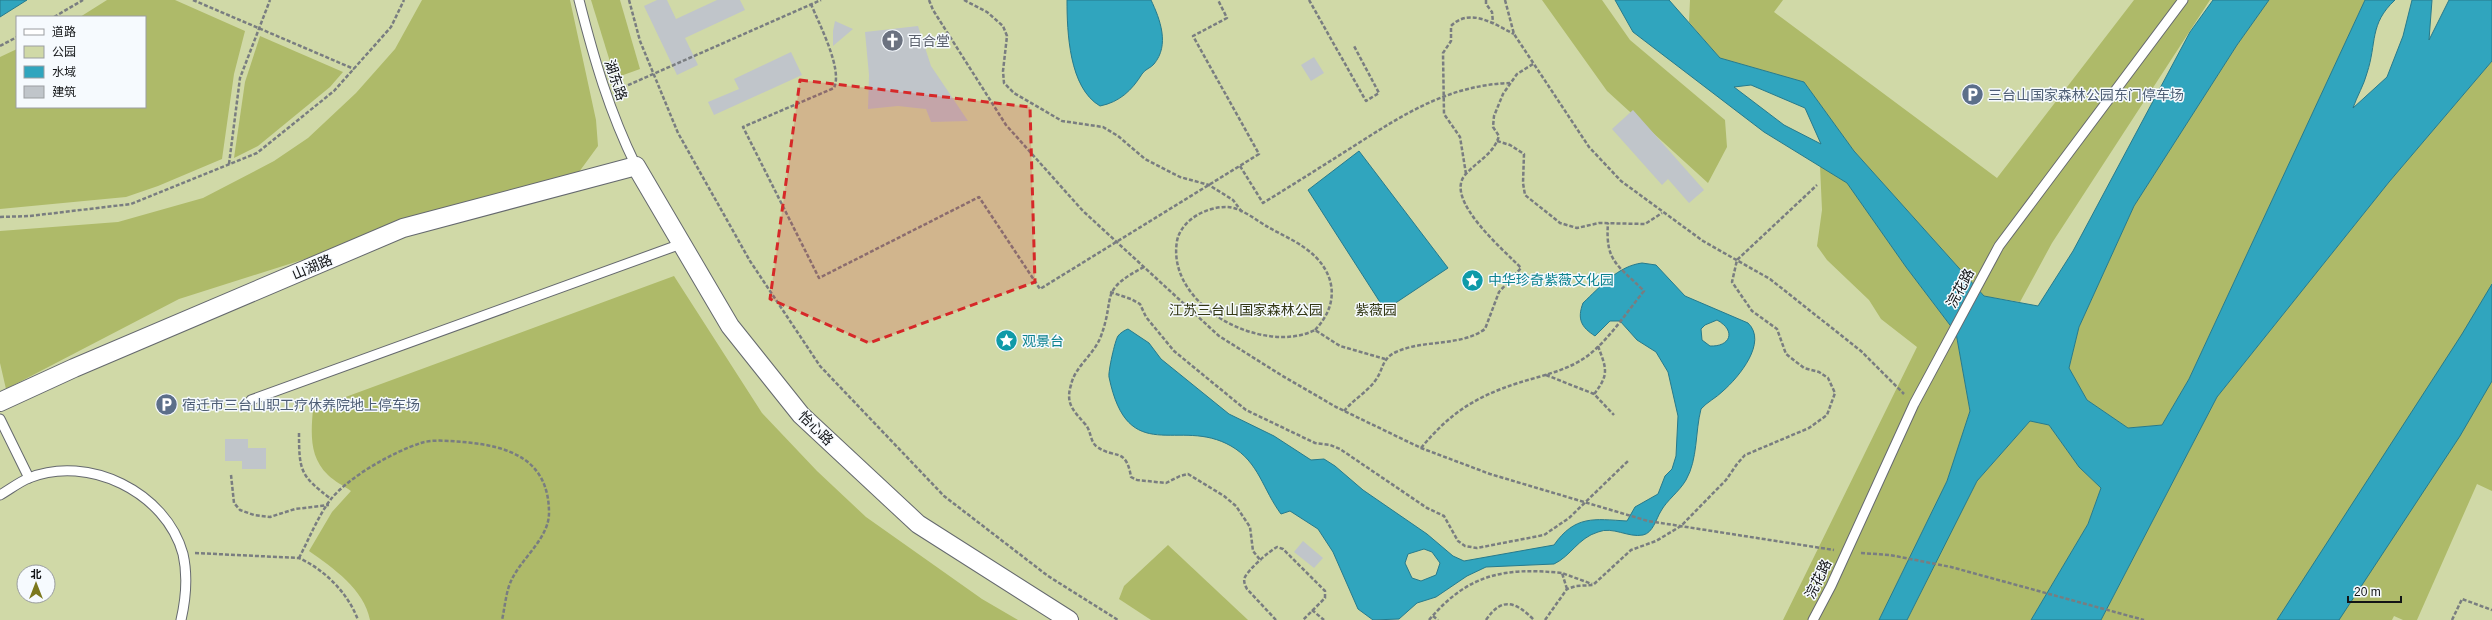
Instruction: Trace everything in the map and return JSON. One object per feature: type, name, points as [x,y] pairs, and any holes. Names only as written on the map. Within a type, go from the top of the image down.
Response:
[{"type":"street","name":"怡心路","points":[[636,166],[730,326],[801,415],[918,524],[1069,620]]},
{"type":"street","name":"山湖路","points":[[0,402],[74,368],[403,228],[636,166]]},
{"type":"lane","name":"湖东路","points":[[579,0],[593,56],[616,125],[636,166]]},
{"type":"lane","name":"浣花路","points":[[1813,620],[1914,404],[1999,246],[2183,0]]},
{"type":"lane","points":[[251,400],[681,244]]},
{"type":"lane","points":[[0,418],[29,478]]},
{"type":"lane","points":[[0,495],[29,478],[68,470],[107,476],[140,493],[166,520],[182,553],[187,590],[182,620]]},
{"type":"path","points":[[56,16],[83,0]]},
{"type":"path","points":[[194,0],[354,69]]},
{"type":"path","points":[[229,165],[240,78],[270,0]]},
{"type":"path","points":[[0,217],[30,216],[131,204],[257,154],[334,91],[391,27],[404,0]]},
{"type":"path","points":[[629,0],[640,42],[678,133],[750,261],[820,366],[944,496],[1048,576],[1118,620]]},
{"type":"path","points":[[606,95],[821,0]]},
{"type":"path","points":[[929,0],[933,10],[1006,125],[1083,211],[1219,336],[1281,375],[1344,410],[1422,448],[1490,474],[1648,521],[1846,552],[1890,555],[1951,567],[2030,590],[2144,620]]},
{"type":"path","points":[[964,0],[987,12],[1003,26],[1006,36],[1003,71],[1004,83],[1014,93],[1062,121],[1103,127],[1118,136],[1145,159],[1180,177],[1209,185],[1233,200],[1242,212]]},
{"type":"path","points":[[811,4],[836,69],[837,81],[834,88],[744,127],[819,278],[979,197],[1040,289],[1258,154],[1193,36],[1227,18],[1218,0]]},
{"type":"path","points":[[1309,0],[1366,101],[1379,93],[1354,46]]},
{"type":"path","points":[[1486,0],[1486,4],[1492,12],[1493,24]]},
{"type":"path","points":[[1505,0],[1514,34],[1533,64],[1589,147],[1621,181],[1662,213],[1703,241],[1770,279],[1861,351],[1914,404]]},
{"type":"path","points":[[1466,174],[1460,137],[1444,114],[1443,53],[1451,41],[1451,26],[1458,18],[1470,16],[1493,24],[1514,34]]},
{"type":"path","points":[[0,46],[16,38]]},
{"type":"path","points":[[1344,410],[1376,380],[1385,359],[1397,352],[1427,344],[1467,339],[1477,335],[1485,329],[1498,292],[1521,268],[1475,219],[1460,195],[1460,184],[1466,174],[1490,153],[1497,141],[1498,136],[1493,127],[1494,116],[1510,83],[1517,74],[1533,64]]},
{"type":"path","points":[[1240,166],[1263,203],[1413,109],[1444,96],[1481,84],[1510,83]]},
{"type":"path","points":[[1497,141],[1510,145],[1524,154],[1523,183],[1525,195],[1554,219],[1567,227],[1577,228],[1608,223],[1645,224],[1662,213]]},
{"type":"path","points":[[1545,620],[1568,589],[1594,585],[1631,550],[1656,541],[1681,526],[1726,480],[1745,455],[1809,428],[1827,415],[1835,393],[1828,378],[1819,372],[1804,368],[1786,354],[1777,329],[1752,311],[1732,282],[1737,260],[1817,185]]},
{"type":"path","points":[[1229,207],[1242,212],[1305,248],[1322,266],[1330,279],[1333,292],[1331,308],[1324,320],[1315,330],[1305,335],[1291,337],[1268,335],[1228,323],[1206,311],[1190,292],[1180,271],[1176,252],[1182,228],[1190,220],[1216,208],[1229,207]]},
{"type":"path","points":[[1422,448],[1440,425],[1462,408],[1485,395],[1546,375],[1585,357],[1616,326],[1644,291],[1610,257],[1607,240],[1608,223]]},
{"type":"path","points":[[1144,267],[1124,277],[1110,292],[1101,337],[1092,353],[1074,374],[1070,386],[1071,407],[1074,414],[1085,424],[1094,444],[1101,449],[1121,455],[1128,463],[1131,477],[1137,480],[1166,483],[1188,474],[1224,496],[1236,506],[1250,527],[1253,550],[1260,561]]},
{"type":"path","points":[[1110,292],[1131,298],[1140,304],[1146,317],[1174,351],[1246,410],[1316,443],[1330,445],[1340,449],[1427,508],[1444,516],[1452,532],[1465,546],[1477,548],[1544,536],[1569,518],[1629,460]]},
{"type":"path","points":[[1315,330],[1340,346],[1385,359]]},
{"type":"path","points":[[1594,394],[1604,382],[1606,369],[1598,345]]},
{"type":"path","points":[[1546,375],[1594,394],[1614,415]]},
{"type":"path","points":[[299,434],[299,461],[304,474],[314,486],[332,499]]},
{"type":"path","points":[[299,558],[332,499],[354,480],[389,456],[422,442],[446,441],[483,444],[511,450],[533,464],[544,482],[549,514],[542,535],[511,579],[502,620]]},
{"type":"path","points":[[231,475],[234,503],[240,510],[254,515],[270,517],[295,509],[328,504]]},
{"type":"path","points":[[1276,620],[1247,589],[1244,583],[1246,576],[1271,550],[1277,547],[1283,549],[1325,591],[1325,598],[1303,620]]},
{"type":"path","points":[[182,553],[299,558],[310,563],[338,586],[358,620]]},
{"type":"path","points":[[1429,620],[1450,598],[1476,580],[1509,572],[1543,571],[1562,573],[1594,585]]},
{"type":"path","points":[[1562,573],[1568,589]]},
{"type":"path","points":[[2452,620],[2462,599],[2492,610]]},
{"type":"path","points":[[1486,620],[1492,610],[1502,604],[1516,605],[1534,620]]},
{"type":"path","points":[[1312,610],[1324,620]]},
{"type":"path","points":[[1433,616],[1438,620]]},
{"type":"highlighted area","points":[[800,80],[1030,107],[1035,282],[869,343],[770,299]]},
{"type":"green space","name":"江苏三台山国家森林公园","points":[[0,0],[2492,0],[2492,620],[0,620]]},
{"type":"green space","points":[[107,0],[175,0],[245,31],[234,74],[222,159],[158,186],[126,197],[0,209],[0,57],[16,49],[16,108],[146,108],[146,16],[82,16]]},
{"type":"green space","points":[[422,0],[570,0],[596,120],[598,146],[579,172],[179,299],[6,389],[0,363],[0,231],[118,222],[203,198],[274,161],[308,138],[356,93],[395,49]]},
{"type":"green space","points":[[591,0],[620,0],[640,69],[615,78]]},
{"type":"green space","points":[[1542,0],[1602,0],[1630,40],[1725,120],[1727,147],[1708,183],[1607,91]]},
{"type":"green space","points":[[1690,0],[1783,0],[1774,12],[1997,178],[2134,0],[2210,0],[2052,243],[2020,302],[1984,296],[1854,151],[1804,82],[1720,58],[1689,22]]},
{"type":"green space","points":[[2269,0],[2365,0],[2189,379],[2162,425],[2128,428],[2087,400],[2069,368],[2079,327],[2134,206],[2237,45]]},
{"type":"green space","points":[[260,36],[343,72],[330,87],[258,146],[234,158],[245,82]]},
{"type":"green space","points":[[2492,61],[2492,491],[2477,484],[2417,620],[2403,620],[2394,616],[2392,620],[2101,620],[2217,397],[2389,182]]},
{"type":"green space","points":[[1820,166],[1847,183],[1906,267],[1956,333],[1970,411],[1947,481],[1879,620],[1783,620],[1917,347],[1881,319],[1869,300],[1827,260],[1817,246],[1822,210]]},
{"type":"green space","points":[[674,276],[762,413],[817,471],[866,517],[982,599],[1018,620],[370,620],[367,609],[354,589],[337,572],[309,551],[332,512],[351,491],[330,477],[317,460],[314,453],[312,436],[313,409]]},
{"type":"green space","points":[[2030,421],[2049,425],[2079,467],[2101,488],[2088,524],[2031,620],[1907,620],[1977,481]]},
{"type":"green space","points":[[1168,545],[1248,620],[1151,620],[1119,599],[1124,586]]},
{"type":"water","points":[[0,0],[27,0],[0,17]]},
{"type":"water","points":[[1067,0],[1151,0],[1158,15],[1162,32],[1162,49],[1159,57],[1153,65],[1143,72],[1130,90],[1114,102],[1100,106],[1090,98],[1076,73],[1069,43]]},
{"type":"water","points":[[1615,0],[1669,0],[1720,58],[1804,82],[1854,151],[1984,296],[2038,306],[2073,251],[2190,32],[2213,0],[2269,0],[2237,45],[2134,206],[2079,327],[2069,368],[2087,400],[2128,428],[2162,425],[2189,379],[2365,0],[2395,0],[2381,17],[2377,26],[2366,77],[2353,108],[2387,77],[2403,36],[2412,0],[2432,0],[2429,40],[2449,0],[2492,0],[2492,61],[2389,182],[2217,397],[2101,620],[2031,620],[2088,524],[2101,488],[2079,467],[2049,425],[2030,421],[1977,481],[1907,620],[1879,620],[1947,481],[1970,411],[1956,333],[1906,267],[1847,183],[1764,132],[1633,32]],"holes":[[[1751,85],[1805,108],[1821,144],[1784,125],[1734,87]]]},
{"type":"water","points":[[1359,151],[1448,268],[1385,310],[1308,190]]},
{"type":"water","points":[[1642,263],[1656,265],[1685,296],[1748,323],[1753,331],[1755,340],[1753,349],[1743,368],[1729,385],[1701,409],[1693,463],[1686,480],[1659,514],[1652,529],[1646,534],[1632,535],[1609,530],[1598,532],[1585,538],[1560,561],[1554,564],[1486,567],[1467,576],[1436,597],[1417,603],[1399,619],[1373,620],[1358,609],[1333,552],[1318,529],[1290,511],[1281,514],[1254,468],[1240,453],[1231,446],[1212,438],[1158,435],[1142,431],[1129,422],[1118,405],[1109,377],[1118,336],[1128,329],[1149,343],[1161,359],[1229,414],[1274,436],[1311,460],[1324,459],[1335,466],[1363,490],[1427,534],[1453,556],[1464,561],[1554,545],[1570,528],[1586,521],[1627,521],[1635,507],[1658,494],[1665,476],[1672,469],[1676,456],[1678,416],[1668,372],[1656,352],[1637,340],[1620,321],[1610,321],[1595,336],[1583,326],[1580,318],[1583,303],[1610,278],[1625,268]],"holes":[[[1717,320],[1727,329],[1729,333],[1728,338],[1722,344],[1710,346],[1702,340],[1701,329],[1705,325]],[[1424,549],[1432,552],[1440,563],[1436,575],[1421,581],[1412,578],[1405,563],[1408,554]]]},
{"type":"water","points":[[2492,284],[2492,381],[2460,436],[2339,620],[2277,620],[2462,334]]},
{"type":"building","points":[[657,0],[667,0],[676,19],[717,0],[740,0],[745,10],[685,38],[698,65],[677,75],[644,6]]},
{"type":"building","points":[[835,21],[853,29],[833,46],[833,31]]},
{"type":"building","points":[[918,26],[931,66],[968,121],[931,122],[926,109],[898,106],[868,109],[869,75],[865,32]]},
{"type":"building","points":[[791,52],[802,75],[714,115],[708,102],[739,89],[734,79]]},
{"type":"building","points":[[1314,57],[1324,73],[1311,81],[1301,65]]},
{"type":"building","points":[[1633,110],[1704,190],[1689,203],[1668,179],[1662,185],[1612,129]]},
{"type":"building","points":[[225,439],[248,439],[248,448],[266,448],[266,469],[242,469],[242,461],[225,461]]},
{"type":"building","points":[[1303,541],[1323,558],[1314,568],[1294,552]]},
{"type":"place","name":"百合堂","points":[[892,41]]},
{"type":"place","name":"三台山国家森林公园东门停车场","points":[[1973,95]]},
{"type":"place","name":"中华珍奇紫薇文化园","points":[[1473,280]]},
{"type":"place","name":"观景台","points":[[1007,341]]},
{"type":"place","name":"宿迁市三台山职工疗休养院地上停车场","points":[[167,405]]},
{"type":"park label","name":"紫薇园","points":[[1376,310]]}]
